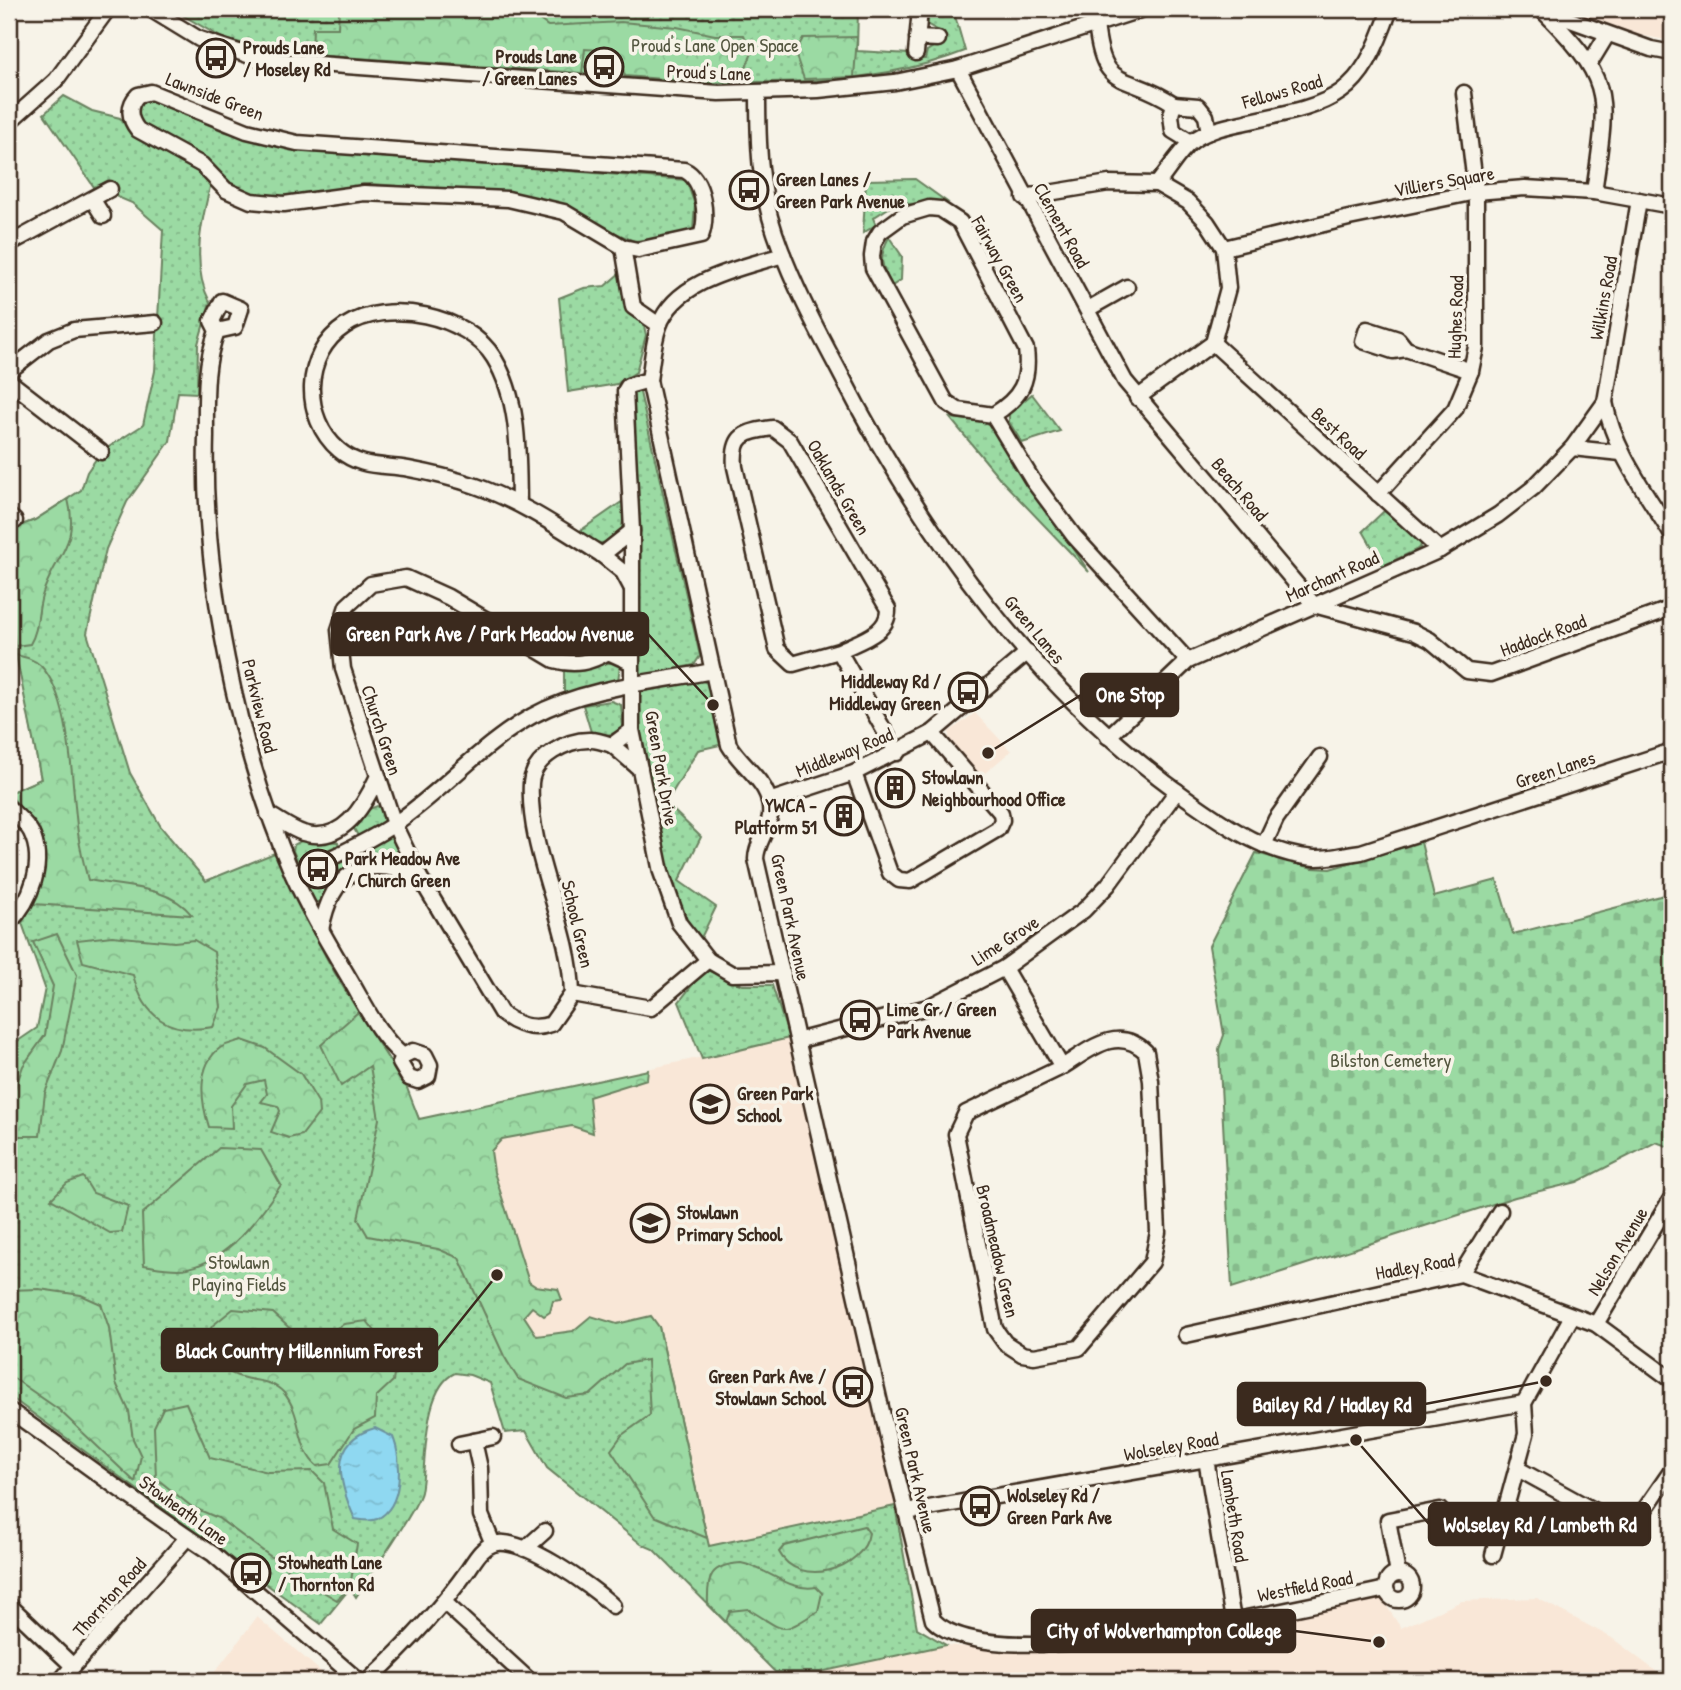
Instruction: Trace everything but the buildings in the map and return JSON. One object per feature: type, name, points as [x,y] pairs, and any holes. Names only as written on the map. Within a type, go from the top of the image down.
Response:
[{"type":"street","points":[[9,122],[56,80],[108,9]]},
{"type":"street","name":"Proud's Lane","points":[[150,9],[183,31],[223,49],[287,64],[614,87],[758,93],[895,82],[958,69],[1125,11],[1143,9]]},
{"type":"street","points":[[920,9],[917,45],[938,39]]},
{"type":"street","name":"Fellows Road","points":[[1157,184],[1192,142],[1209,132],[1290,113],[1340,94],[1364,71],[1390,9]]},
{"type":"street","points":[[1541,9],[1607,35],[1651,49],[1672,52]]},
{"type":"street","points":[[1541,9],[1590,63],[1600,86],[1605,111],[1594,192]]},
{"type":"street","points":[[1096,23],[1099,55],[1105,68],[1174,104],[1198,106],[1206,116],[1209,132]]},
{"type":"street","points":[[1590,63],[1607,35]]},
{"type":"street","name":"Clement Road","points":[[958,69],[1024,197],[1137,398]]},
{"type":"street","name":"Lawnside Green","points":[[151,92],[247,131],[297,143],[684,170],[692,174],[700,186],[704,228],[701,236],[638,250],[623,247],[564,212],[508,199],[364,193],[284,204],[251,201],[226,190],[202,165],[138,130],[131,122],[131,105],[138,95],[151,92]]},
{"type":"street","name":"Green Lanes","points":[[758,93],[758,141],[764,192],[783,256],[865,422],[931,527],[974,586],[1028,652],[1108,737],[1177,791],[1222,822],[1264,845],[1315,858],[1360,852],[1672,751]]},
{"type":"street","name":"Hughes Road","points":[[1378,494],[1455,409],[1471,371],[1476,346],[1476,192],[1464,93]]},
{"type":"street","points":[[1174,104],[1173,131],[1192,142]]},
{"type":"street","points":[[1024,197],[1109,183],[1157,184],[1188,202],[1207,222],[1224,248],[1228,288],[1213,343],[1137,398]]},
{"type":"street","name":"Villiers Square","points":[[1224,248],[1349,218],[1476,192],[1525,188],[1594,192],[1672,206]]},
{"type":"street","points":[[9,244],[110,189]]},
{"type":"street","points":[[93,200],[103,216]]},
{"type":"street","name":"Wilkins Road","points":[[1605,402],[1639,200]]},
{"type":"street","name":"Fairway Green","points":[[929,208],[940,209],[960,222],[1026,349],[1029,369],[1023,390],[1009,405],[993,415],[958,410],[946,402],[873,268],[873,242],[880,232],[902,216],[929,208]]},
{"type":"street","points":[[623,247],[633,307],[659,325]]},
{"type":"street","points":[[769,801],[761,782],[729,745],[649,380],[659,325],[676,302],[709,278],[783,256]]},
{"type":"street","points":[[1088,309],[1127,287]]},
{"type":"street","points":[[519,503],[514,416],[506,385],[491,354],[473,335],[433,318],[383,314],[345,326],[330,340],[315,370],[311,406],[327,439],[341,452],[367,466],[408,468],[474,485],[519,503],[602,555],[623,572],[632,588]]},
{"type":"street","points":[[9,371],[49,340],[74,330],[155,323]]},
{"type":"street","name":"Parkview Road","points":[[217,331],[207,357],[207,505],[222,627],[240,715],[268,814],[292,874],[321,930],[383,1035],[403,1056]]},
{"type":"street","name":"Best Road","points":[[1213,343],[1440,550]]},
{"type":"street","points":[[1406,349],[1471,371]]},
{"type":"street","name":"Green Park Drive","points":[[649,380],[628,386],[625,391],[632,531],[630,687],[632,730],[662,872],[679,923],[708,960],[732,974],[783,973]]},
{"type":"street","points":[[9,381],[101,452]]},
{"type":"street","name":"Beach Road","points":[[1137,398],[1314,605]]},
{"type":"street","points":[[1605,402],[1610,430],[1621,453],[1672,535]]},
{"type":"street","name":"Marchant Road","points":[[1108,737],[1188,662],[1440,550],[1498,515],[1533,488],[1572,449],[1605,402]]},
{"type":"street","points":[[993,415],[1033,481],[1074,536],[1188,662]]},
{"type":"street","name":"Oaklands Green","points":[[773,428],[790,441],[888,609],[888,620],[882,629],[839,650],[793,664],[777,649],[735,467],[736,443],[744,433],[773,428]]},
{"type":"street","points":[[1572,449],[1621,453]]},
{"type":"street","points":[[602,555],[632,531]]},
{"type":"street","name":"Church Green","points":[[394,824],[343,669],[339,630],[347,606],[371,584],[406,579],[448,597],[554,660],[570,664],[589,662],[608,652]]},
{"type":"street","name":"Haddock Road","points":[[1314,605],[1414,632],[1430,640],[1467,671],[1480,675],[1491,674],[1672,608]]},
{"type":"street","points":[[630,662],[608,652],[619,641],[631,618]]},
{"type":"street","points":[[839,650],[897,753]]},
{"type":"street","name":"Middleway Road","points":[[769,801],[854,773],[932,733],[1028,652]]},
{"type":"street","points":[[292,874],[394,824],[506,731],[550,707],[630,687],[713,671]]},
{"type":"street","points":[[632,730],[612,745],[640,769]]},
{"type":"street","points":[[854,773],[890,873],[899,880],[910,881],[998,829],[1002,820],[1001,813],[932,733]]},
{"type":"street","name":"School Green","points":[[394,824],[418,876],[501,1013],[512,1022],[532,1028],[551,1024],[572,994],[534,818],[531,780],[543,760],[561,746],[593,739],[612,745]]},
{"type":"street","points":[[1264,845],[1276,819],[1320,757]]},
{"type":"street","points":[[268,814],[304,833],[321,833],[342,827],[360,813],[377,778]]},
{"type":"street","name":"Lime Grove","points":[[800,1040],[928,1007],[1004,968],[1092,901],[1108,885],[1177,791]]},
{"type":"street","name":"Green Park Avenue","points":[[769,801],[770,818],[756,859],[800,1040],[926,1598],[933,1620],[942,1629]]},
{"type":"street","points":[[9,808],[31,831],[38,855],[26,903],[9,923]]},
{"type":"street","points":[[321,930],[329,903],[355,870],[379,864],[418,876]]},
{"type":"street","points":[[572,994],[651,1009],[708,960]]},
{"type":"street","points":[[1004,968],[1062,1068]]},
{"type":"street","name":"Broadmeadow Green","points":[[1112,1039],[1141,1047],[1146,1052],[1153,1105],[1158,1232],[1152,1262],[1079,1348],[1034,1356],[1022,1354],[1004,1343],[995,1329],[956,1134],[966,1113],[1062,1068],[1103,1041],[1112,1039]]},
{"type":"street","name":"Nelson Avenue","points":[[1595,1324],[1672,1197]]},
{"type":"street","points":[[1461,1274],[1500,1210]]},
{"type":"street","name":"Hadley Road","points":[[1185,1335],[1461,1274],[1595,1324],[1672,1380]]},
{"type":"street","points":[[1493,1555],[1526,1434],[1524,1403],[1572,1316]]},
{"type":"street","name":"Wolseley Road","points":[[906,1512],[1524,1403]]},
{"type":"street","name":"Stowheath Lane","points":[[9,1410],[140,1501],[186,1539],[213,1554],[359,1681]]},
{"type":"street","points":[[459,1444],[493,1437]]},
{"type":"street","points":[[474,1441],[480,1468],[481,1515],[493,1544]]},
{"type":"street","name":"Lambeth Road","points":[[1206,1460],[1233,1620]]},
{"type":"street","points":[[1518,1469],[1622,1526],[1634,1525],[1672,1470]]},
{"type":"street","points":[[1386,1590],[1390,1577],[1398,1574],[1388,1520],[1440,1510]]},
{"type":"street","points":[[525,1549],[545,1531]]},
{"type":"street","name":"Thornton Road","points":[[60,1681],[186,1539]]},
{"type":"street","points":[[368,1681],[444,1603],[483,1549],[493,1544],[513,1544],[571,1572],[613,1606]]},
{"type":"street","name":"Westfield Road","points":[[942,1629],[960,1637],[992,1643],[1089,1641],[1233,1620],[1386,1590],[1390,1597],[1398,1600],[1409,1594],[1412,1587],[1409,1579],[1398,1574]]},
{"type":"street","points":[[444,1603],[530,1681]]},
{"type":"street","points":[[9,1605],[73,1666]]},
{"type":"shaded area","points":[[1561,9],[1672,9],[1672,41],[1633,34]]},
{"type":"shaded area","points":[[975,713],[1011,751],[979,778],[949,739],[949,732]]},
{"type":"shaded area","name":"Stowlawn Primary School","points":[[789,1038],[895,1506],[709,1547],[659,1327],[535,1356],[419,1119]]},
{"type":"shaded area","points":[[1537,1598],[1612,1638],[1669,1681],[822,1681],[820,1672],[946,1645],[1016,1652],[1117,1645],[1382,1599],[1401,1628],[1462,1601]]},
{"type":"shaded area","points":[[257,1617],[332,1681],[208,1681]]},
{"type":"green space","name":"Proud's Lane Open Space","points":[[172,9],[858,9],[857,51],[910,54],[910,59],[925,59],[927,51],[938,44],[939,31],[928,25],[928,9],[953,9],[965,51],[921,65],[875,75],[827,80],[778,82],[681,79],[285,53],[224,39]]},
{"type":"green space","points":[[339,9],[524,9],[548,26],[621,22],[677,27],[715,35],[744,35],[752,53],[740,82],[712,83],[625,76],[618,51],[585,49],[582,73],[312,55],[313,28],[338,28]]},
{"type":"green space","points":[[857,37],[854,77],[804,79],[795,53],[803,38]]},
{"type":"green space","name":"Stowlawn Playing Fields","points":[[64,96],[92,111],[120,118],[130,130],[212,179],[200,241],[200,273],[210,302],[198,344],[197,393],[178,392],[170,441],[127,502],[106,549],[87,633],[130,773],[161,827],[206,881],[277,852],[325,955],[410,1098],[535,1356],[659,1327],[709,1546],[895,1506],[917,1628],[946,1645],[820,1672],[775,1672],[653,1549],[641,1544],[547,1468],[526,1431],[505,1433],[490,1383],[470,1375],[455,1373],[444,1381],[431,1409],[418,1501],[356,1597],[350,1588],[321,1624],[9,1396],[9,1047],[37,1028],[45,988],[22,923],[38,889],[43,853],[36,828],[9,793],[41,779],[15,646],[10,583],[17,527],[35,520],[81,490],[87,472],[101,452],[143,425],[155,371],[163,230],[132,203],[115,196],[107,182],[94,187],[44,114]]},
{"type":"green space","points":[[146,98],[226,132],[332,153],[686,180],[695,205],[693,230],[681,237],[634,241],[530,196],[372,184],[279,198],[249,193],[227,185],[137,119],[138,103]]},
{"type":"green space","points":[[915,179],[947,202],[908,204],[904,198],[873,218],[876,225],[863,233],[866,180]]},
{"type":"green space","points":[[889,237],[902,256],[901,280],[892,286],[882,262]]},
{"type":"green space","points":[[621,272],[626,304],[644,326],[646,335],[636,372],[617,384],[568,392],[559,298],[584,288],[605,286]]},
{"type":"green space","points":[[639,388],[700,656],[694,665],[647,675],[637,672],[635,652],[637,494],[630,393]]},
{"type":"green space","points":[[1032,394],[1060,431],[1022,443],[1009,422],[1009,413]]},
{"type":"green space","points":[[950,418],[981,421],[993,426],[1089,572],[1002,481]]},
{"type":"green space","points":[[68,499],[71,528],[68,540],[42,596],[33,638],[30,644],[15,646],[10,583],[17,527],[35,520]]},
{"type":"green space","points":[[626,499],[621,534],[599,543],[577,533]]},
{"type":"green space","points":[[1384,511],[1422,541],[1420,548],[1383,566],[1363,531]]},
{"type":"green space","points":[[16,655],[41,666],[59,700],[69,745],[79,839],[88,880],[158,893],[182,905],[192,915],[34,904],[42,871],[40,844],[29,820],[9,793],[41,779]]},
{"type":"green space","points":[[616,662],[620,665],[618,681],[564,695],[564,669]]},
{"type":"green space","points":[[701,680],[707,683],[720,745],[698,750],[666,803],[701,837],[679,881],[716,907],[700,940],[672,890],[663,860],[649,794],[636,702],[638,695],[646,690]]},
{"type":"green space","points":[[611,701],[621,705],[623,727],[608,735],[591,732],[583,705]]},
{"type":"green space","points":[[377,806],[385,811],[383,823],[358,836],[352,825],[369,809]]},
{"type":"green space","points":[[392,835],[401,855],[397,860],[357,865],[323,901],[313,903],[304,882],[309,875]]},
{"type":"green space","points":[[303,840],[338,842],[339,847],[307,861],[297,860],[293,851],[294,845]]},
{"type":"green space","name":"Bilston Cemetery","points":[[1421,842],[1434,897],[1497,880],[1513,934],[1672,893],[1672,1148],[1656,1142],[1577,1182],[1515,1197],[1232,1288],[1219,1049],[1224,1035],[1209,946],[1256,853],[1313,868],[1330,869]]},
{"type":"green space","points":[[57,934],[77,975],[62,1051],[45,1093],[40,1136],[11,1136],[10,1103],[23,1066],[45,1035],[53,986],[33,942]]},
{"type":"green space","points":[[112,936],[174,942],[194,940],[214,952],[221,1007],[213,1027],[183,1028],[161,1020],[144,1002],[133,975],[83,962],[77,940]]},
{"type":"green space","points":[[705,969],[742,985],[772,985],[789,1038],[702,1059],[679,1002]]},
{"type":"green space","points":[[358,1012],[407,1088],[419,1119],[648,1070],[647,1079],[589,1097],[593,1133],[572,1126],[502,1139],[491,1151],[494,1172],[529,1282],[535,1286],[558,1289],[562,1300],[553,1301],[550,1312],[544,1316],[532,1307],[524,1316],[537,1336],[573,1331],[591,1316],[617,1324],[651,1316],[659,1327],[707,1538],[654,1516],[611,1450],[622,1435],[650,1415],[647,1360],[625,1364],[590,1395],[566,1398],[518,1379],[504,1356],[459,1258],[438,1249],[368,1236],[358,1219],[379,1119],[370,1066],[341,1086],[321,1045]]},
{"type":"green space","points":[[242,1040],[265,1048],[301,1074],[318,1102],[319,1113],[302,1135],[289,1138],[271,1132],[280,1111],[278,1106],[261,1102],[267,1094],[264,1080],[247,1084],[231,1106],[232,1128],[209,1127],[202,1085],[207,1064],[220,1048]]},
{"type":"green space","points":[[219,1148],[261,1150],[281,1185],[242,1236],[217,1256],[183,1269],[144,1265],[142,1214]]},
{"type":"green space","points":[[83,1177],[93,1193],[128,1206],[122,1232],[110,1233],[51,1199],[67,1183]]},
{"type":"green space","points":[[39,1289],[81,1295],[101,1304],[109,1328],[116,1383],[129,1411],[133,1439],[141,1456],[135,1482],[58,1409],[9,1375],[9,1290]]},
{"type":"green space","points":[[233,1309],[273,1313],[296,1334],[319,1338],[344,1324],[367,1321],[397,1359],[393,1381],[376,1397],[375,1418],[354,1429],[331,1464],[317,1466],[310,1459],[294,1412],[284,1393],[266,1382],[233,1374],[202,1350],[212,1326]]},
{"type":"green space","points":[[186,1403],[210,1458],[268,1472],[312,1471],[324,1483],[333,1529],[357,1544],[350,1587],[337,1600],[300,1578],[218,1518],[192,1507],[156,1478],[154,1427],[163,1408]]},
{"type":"green space","points":[[864,1526],[869,1533],[856,1557],[829,1570],[800,1570],[788,1563],[779,1552],[784,1546]]},
{"type":"green space","points":[[741,1563],[797,1586],[816,1587],[822,1593],[818,1611],[788,1628],[776,1626],[748,1609],[730,1611],[726,1622],[708,1604],[708,1586],[717,1569]]},
{"type":"water","points":[[375,1428],[393,1437],[399,1469],[392,1504],[386,1513],[369,1521],[355,1519],[345,1492],[341,1465],[343,1453],[349,1443],[360,1434]]},
{"type":"place","name":"Prouds Lane / Moseley Rd","points":[[216,58]]},
{"type":"place","name":"Prouds Lane / Green Lanes","points":[[604,67]]},
{"type":"place","name":"Green Lanes / Green Park Avenue","points":[[749,190]]},
{"type":"place","name":"Middleway Rd / Middleway Green","points":[[968,692]]},
{"type":"place","name":"Green Park Ave / Park Meadow Avenue","points":[[713,705]]},
{"type":"place","name":"One Stop","points":[[988,753]]},
{"type":"place","name":"Stowlawn Neighbourhood Office","points":[[895,788]]},
{"type":"place","name":"YWCA - Platform 51","points":[[844,816]]},
{"type":"place","name":"Park Meadow Ave / Church Green","points":[[318,869]]},
{"type":"place","name":"Lime Gr / Green Park Avenue","points":[[860,1020]]},
{"type":"place","name":"Green Park School","points":[[710,1104]]},
{"type":"place","name":"Stowlawn Primary School","points":[[650,1223]]},
{"type":"place","name":"Black Country Millennium Forest","points":[[497,1275]]},
{"type":"place","name":"Bailey Rd / Hadley Rd","points":[[1546,1381]]},
{"type":"place","name":"Green Park Ave / Stowlawn School","points":[[853,1387]]},
{"type":"place","name":"Wolseley Rd / Lambeth Rd","points":[[1356,1440]]},
{"type":"place","name":"Wolseley Rd / Green Park Ave","points":[[980,1506]]},
{"type":"place","name":"Stowheath Lane / Thornton Rd","points":[[251,1573]]},
{"type":"place","name":"City of Wolverhampton College","points":[[1379,1642]]}]
